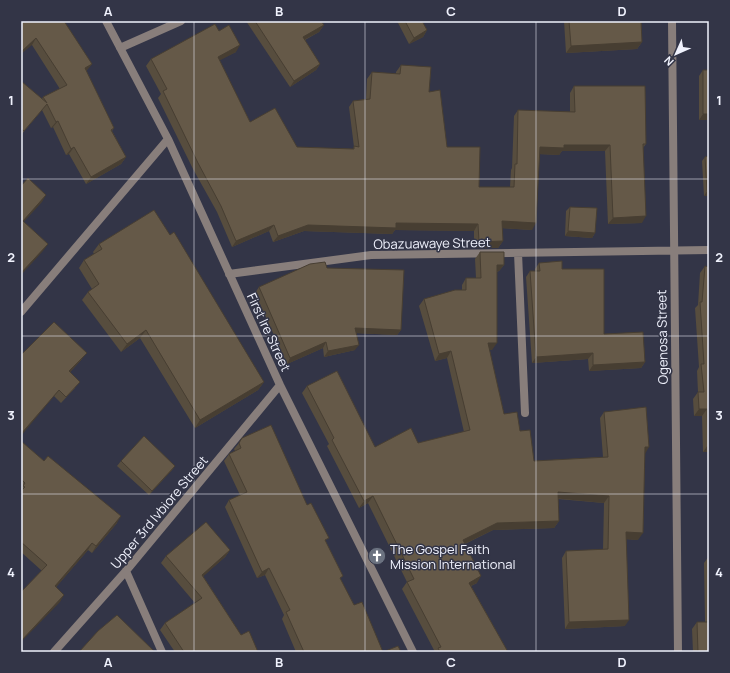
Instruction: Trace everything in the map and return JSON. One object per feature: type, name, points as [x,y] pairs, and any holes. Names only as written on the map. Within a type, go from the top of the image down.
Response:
[{"type":"street","name":"First Ire Street","points":[[106,21],[168,139],[228,274],[280,385],[413,652]]},
{"type":"street","points":[[120,48],[181,21]]},
{"type":"street","name":"Ogenosa Street","points":[[672,21],[678,652]]},
{"type":"street","points":[[21,312],[168,139]]},
{"type":"street","name":"Obazuawaye Street","points":[[228,274],[372,255],[709,250]]},
{"type":"street","points":[[518,253],[525,413]]},
{"type":"street","name":"Upper 3rd Ivbiore Street","points":[[54,652],[126,571],[280,385]]},
{"type":"street","points":[[126,571],[162,652]]},
{"type":"building","points":[[21,21],[64,21],[92,64],[85,68],[114,128],[111,130],[126,157],[91,177],[74,147],[71,149],[58,121],[56,122],[47,104],[24,131],[21,128],[21,81],[47,103],[43,97],[67,85],[36,38],[21,52]]},
{"type":"building","points":[[255,21],[321,21],[324,25],[303,37],[320,64],[294,81]]},
{"type":"building","points":[[405,21],[422,21],[427,30],[414,38]]},
{"type":"building","points":[[569,21],[641,21],[642,42],[571,46]]},
{"type":"building","points":[[215,24],[219,31],[229,25],[240,45],[218,57],[250,122],[275,108],[297,147],[354,149],[354,146],[359,147],[353,101],[370,99],[372,72],[400,74],[401,65],[431,67],[429,92],[440,90],[447,147],[480,147],[479,187],[514,187],[515,164],[517,164],[518,110],[575,112],[574,86],[645,86],[646,144],[643,144],[646,216],[613,218],[610,145],[564,145],[564,148],[540,147],[536,223],[502,221],[503,241],[479,242],[478,224],[396,223],[396,228],[308,225],[278,236],[274,225],[236,241],[221,206],[163,91],[167,89],[151,59]]},
{"type":"building","points":[[703,70],[709,70],[709,114],[703,114]]},
{"type":"building","points":[[709,156],[709,191],[707,191],[705,157]]},
{"type":"building","points":[[28,178],[46,195],[23,221],[48,244],[21,273],[21,186]]},
{"type":"building","points":[[570,207],[597,208],[595,233],[568,231]]},
{"type":"building","points":[[154,210],[170,235],[174,232],[264,382],[200,420],[146,330],[127,344],[88,292],[99,284],[84,260],[102,249],[99,244]]},
{"type":"building","points":[[480,252],[504,252],[504,265],[497,265],[497,343],[488,343],[504,414],[517,412],[520,431],[530,430],[534,461],[608,457],[604,412],[646,407],[649,447],[645,447],[643,533],[626,532],[629,620],[569,622],[566,551],[608,549],[609,496],[558,492],[559,521],[497,523],[463,540],[481,576],[469,583],[508,652],[440,652],[438,648],[441,647],[407,582],[414,579],[373,496],[364,501],[332,440],[334,438],[307,386],[337,371],[375,447],[411,428],[418,443],[470,430],[451,351],[439,354],[424,299],[455,290],[466,290],[466,278],[481,278]]},
{"type":"building","points":[[562,261],[562,269],[604,269],[604,334],[643,332],[645,362],[593,365],[593,353],[536,357],[530,271],[540,271],[539,263]]},
{"type":"building","points":[[325,262],[327,268],[404,270],[401,330],[355,328],[359,345],[328,351],[326,342],[290,358],[259,287],[310,264]]},
{"type":"building","points":[[705,266],[709,267],[709,445],[707,409],[699,409],[698,392],[704,392],[701,364],[704,364],[700,302],[702,302]]},
{"type":"building","points":[[54,322],[87,353],[69,371],[80,382],[66,397],[59,390],[21,434],[21,355]]},
{"type":"building","points":[[271,425],[307,505],[311,503],[329,538],[325,540],[343,576],[340,578],[354,605],[362,602],[383,652],[304,652],[286,612],[290,610],[269,568],[262,572],[229,500],[247,492],[229,454],[241,448],[239,443],[242,438]]},
{"type":"building","points":[[144,436],[175,466],[152,491],[121,461]]},
{"type":"building","points":[[21,441],[44,461],[48,456],[121,516],[96,546],[92,543],[55,586],[64,595],[21,641],[21,592],[47,565],[21,542],[21,491],[25,487],[23,486],[25,483],[21,479]]},
{"type":"building","points":[[206,522],[230,550],[202,575],[241,635],[249,631],[258,652],[184,652],[165,623],[202,598],[166,556]]},
{"type":"building","points":[[117,615],[155,652],[79,652],[98,631]]},
{"type":"building","points":[[697,622],[709,622],[709,652],[698,652]]},
{"type":"building","points":[[398,646],[401,652],[383,652]]},
{"type":"place","name":"The Gospel Faith Mission International","points":[[377,556]]}]
